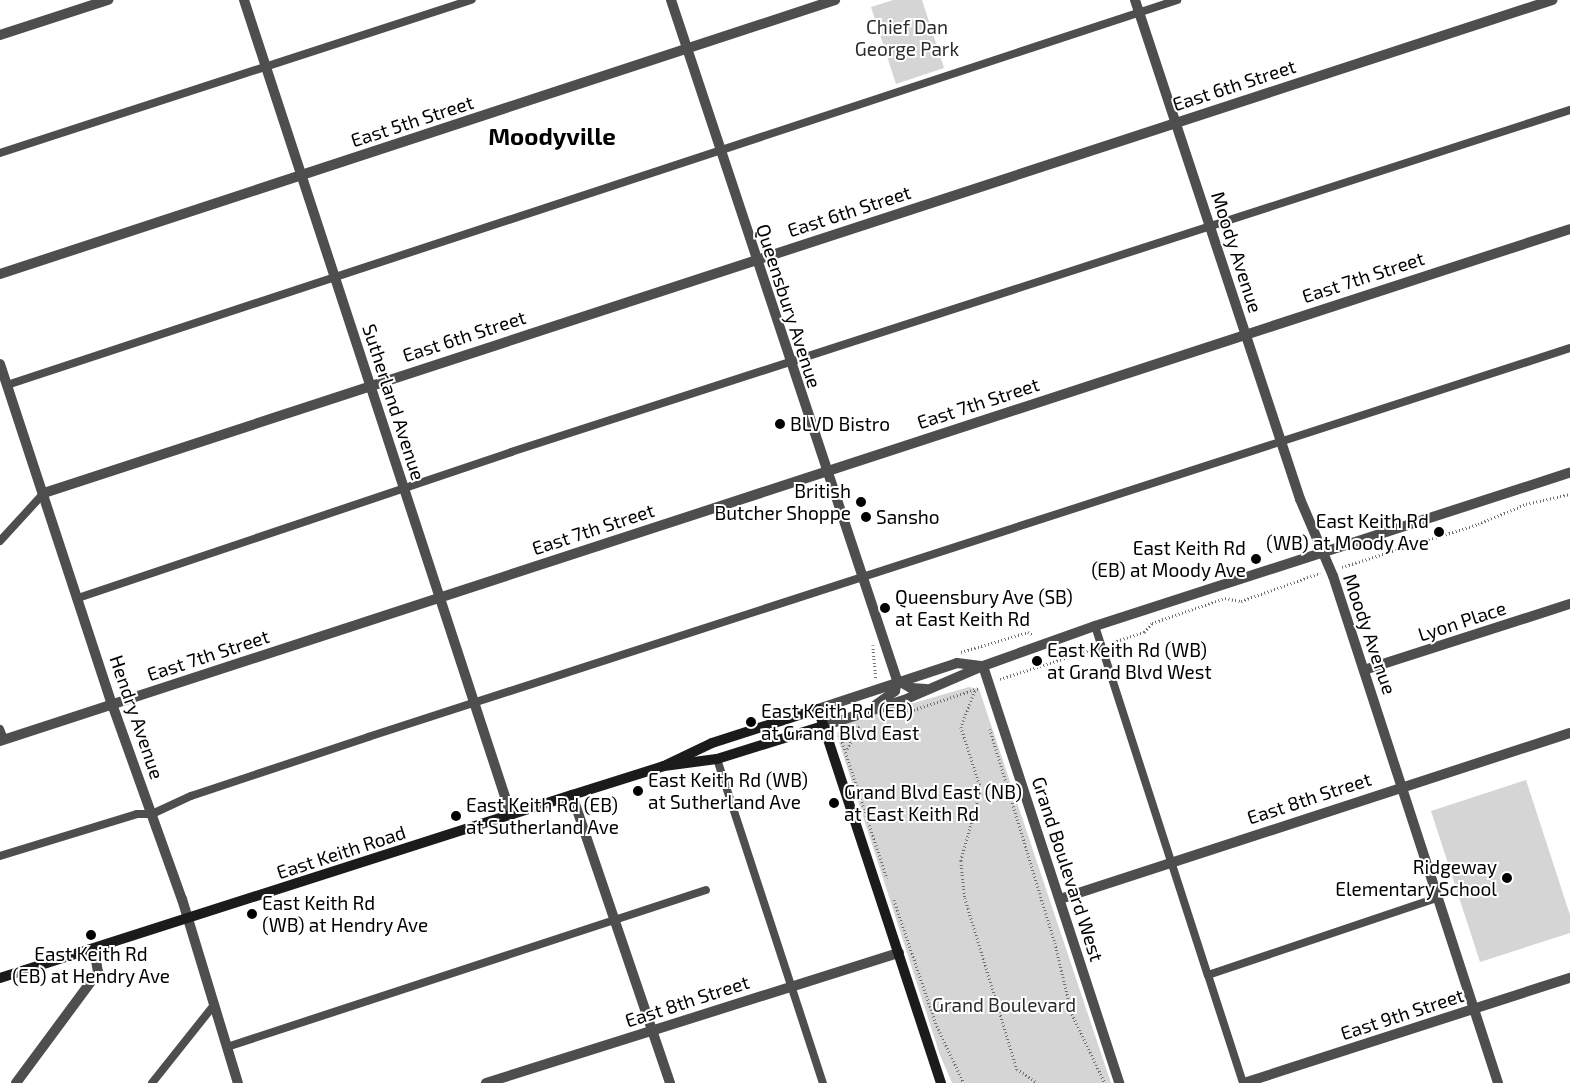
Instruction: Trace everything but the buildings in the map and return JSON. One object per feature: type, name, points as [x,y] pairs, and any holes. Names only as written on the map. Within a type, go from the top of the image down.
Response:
[{"type":"main road","points":[[818,709],[941,1083]]},
{"type":"main road","name":"East Keith Road","points":[[0,978],[188,920],[572,794],[664,766],[712,743],[818,709]]},
{"type":"main road","name":"East Keith Road","points":[[664,766],[717,759],[823,726]]},
{"type":"street","points":[[0,35],[108,0]]},
{"type":"street","name":"Sutherland Avenue","points":[[244,0],[512,815]]},
{"type":"street","name":"Queensbury Avenue","points":[[671,0],[825,472],[897,680]]},
{"type":"street","name":"East 5th Street","points":[[0,274],[835,0]]},
{"type":"street","name":"Moody Avenue","points":[[1135,0],[1245,334],[1364,670],[1498,1083]]},
{"type":"street","name":"East 6th Street","points":[[44,494],[370,385],[1552,0]]},
{"type":"street","name":"East 7th Street","points":[[1,736],[112,704],[1570,229]]},
{"type":"street","name":"Hendry Avenue","points":[[1,370],[44,494],[112,704],[188,920],[238,1083]]},
{"type":"street","name":"East Keith Road","points":[[823,726],[932,689],[983,666],[1095,626],[1570,473]]},
{"type":"street","name":"Lyon Place","points":[[1364,670],[1570,604]]},
{"type":"street","name":"East Keith Road","points":[[818,709],[897,680],[957,663],[983,666]]},
{"type":"street","name":"Grand Boulevard West","points":[[983,666],[1119,1083]]},
{"type":"street","points":[[865,712],[895,691],[897,680],[911,688],[932,689]]},
{"type":"street","name":"East 8th Street","points":[[1060,899],[1401,786],[1570,733]]},
{"type":"street","points":[[572,794],[617,919],[670,1083]]},
{"type":"street","points":[[16,1083],[98,972],[94,949]]},
{"type":"street","name":"East 8th Street","points":[[486,1083],[653,1031],[790,985],[899,953]]},
{"type":"street","name":"East 9th Street","points":[[1244,1083],[1570,978]]},
{"type":"lane","points":[[0,153],[472,0]]},
{"type":"lane","points":[[7,385],[1178,0]]},
{"type":"lane","points":[[78,598],[1570,110]]},
{"type":"lane","points":[[0,856],[137,814],[152,814],[191,796],[1570,348]]},
{"type":"lane","points":[[0,541],[44,494]]},
{"type":"lane","points":[[1095,626],[1244,1083]]},
{"type":"lane","points":[[717,759],[822,1083]]},
{"type":"lane","points":[[228,1047],[706,890]]},
{"type":"lane","points":[[1208,975],[1437,898]]},
{"type":"lane","points":[[152,1083],[214,1005]]},
{"type":"path","points":[[1337,567],[1570,494]]},
{"type":"path","points":[[1108,644],[1144,632],[1152,623],[1225,598],[1241,601],[1322,572]]},
{"type":"path","points":[[990,642],[1028,632]]},
{"type":"path","points":[[996,682],[1011,672],[1097,648]]},
{"type":"path","points":[[872,650],[876,678]]},
{"type":"path","points":[[980,698],[977,688],[961,727],[980,789],[961,861],[965,898],[1017,1069],[1038,1083]]},
{"type":"path","points":[[847,749],[859,725]]},
{"type":"path","points":[[989,726],[1055,942],[1072,1014],[1105,1083]]},
{"type":"path","points":[[839,731],[847,749],[889,885]]},
{"type":"path","points":[[892,894],[937,1026],[964,1083]]},
{"type":"green space","name":"Chief Dan George Park","points":[[893,0],[922,0],[944,68],[896,84],[871,7]]},
{"type":"green space","name":"Grand Boulevard","points":[[969,687],[979,689],[1111,1083],[952,1083],[940,1055],[837,736],[845,723]]},
{"type":"green space","name":"Ridgeway Elementary School","points":[[1526,780],[1570,915],[1570,933],[1480,962],[1431,811]]},
{"type":"place","name":"BLVD Bistro","points":[[780,424]]},
{"type":"place","name":"British Butcher Shoppe","points":[[861,502]]},
{"type":"place","name":"Sansho","points":[[866,517]]},
{"type":"place","name":"East Keith Rd (WB) at Moody Ave","points":[[1439,532]]},
{"type":"place","name":"East Keith Rd (EB) at Moody Ave","points":[[1256,559]]},
{"type":"place","name":"Queensbury Ave (SB) at East Keith Rd","points":[[885,608]]},
{"type":"place","name":"East Keith Rd (WB) at Grand Blvd West","points":[[1037,661]]},
{"type":"place","name":"East Keith Rd (EB) at Grand Blvd East","points":[[751,722]]},
{"type":"place","name":"East Keith Rd (WB) at Sutherland Ave","points":[[638,791]]},
{"type":"place","name":"Grand Blvd East (NB) at East Keith Rd","points":[[834,803]]},
{"type":"place","name":"East Keith Rd (EB) at Sutherland Ave","points":[[456,816]]},
{"type":"place","name":"Ridgeway Elementary School","points":[[1507,878]]},
{"type":"place","name":"East Keith Rd (WB) at Hendry Ave","points":[[252,914]]},
{"type":"place","name":"East Keith Rd (EB) at Hendry Ave","points":[[91,935]]},
{"type":"district","name":"Moodyville","points":[[552,136]]}]
